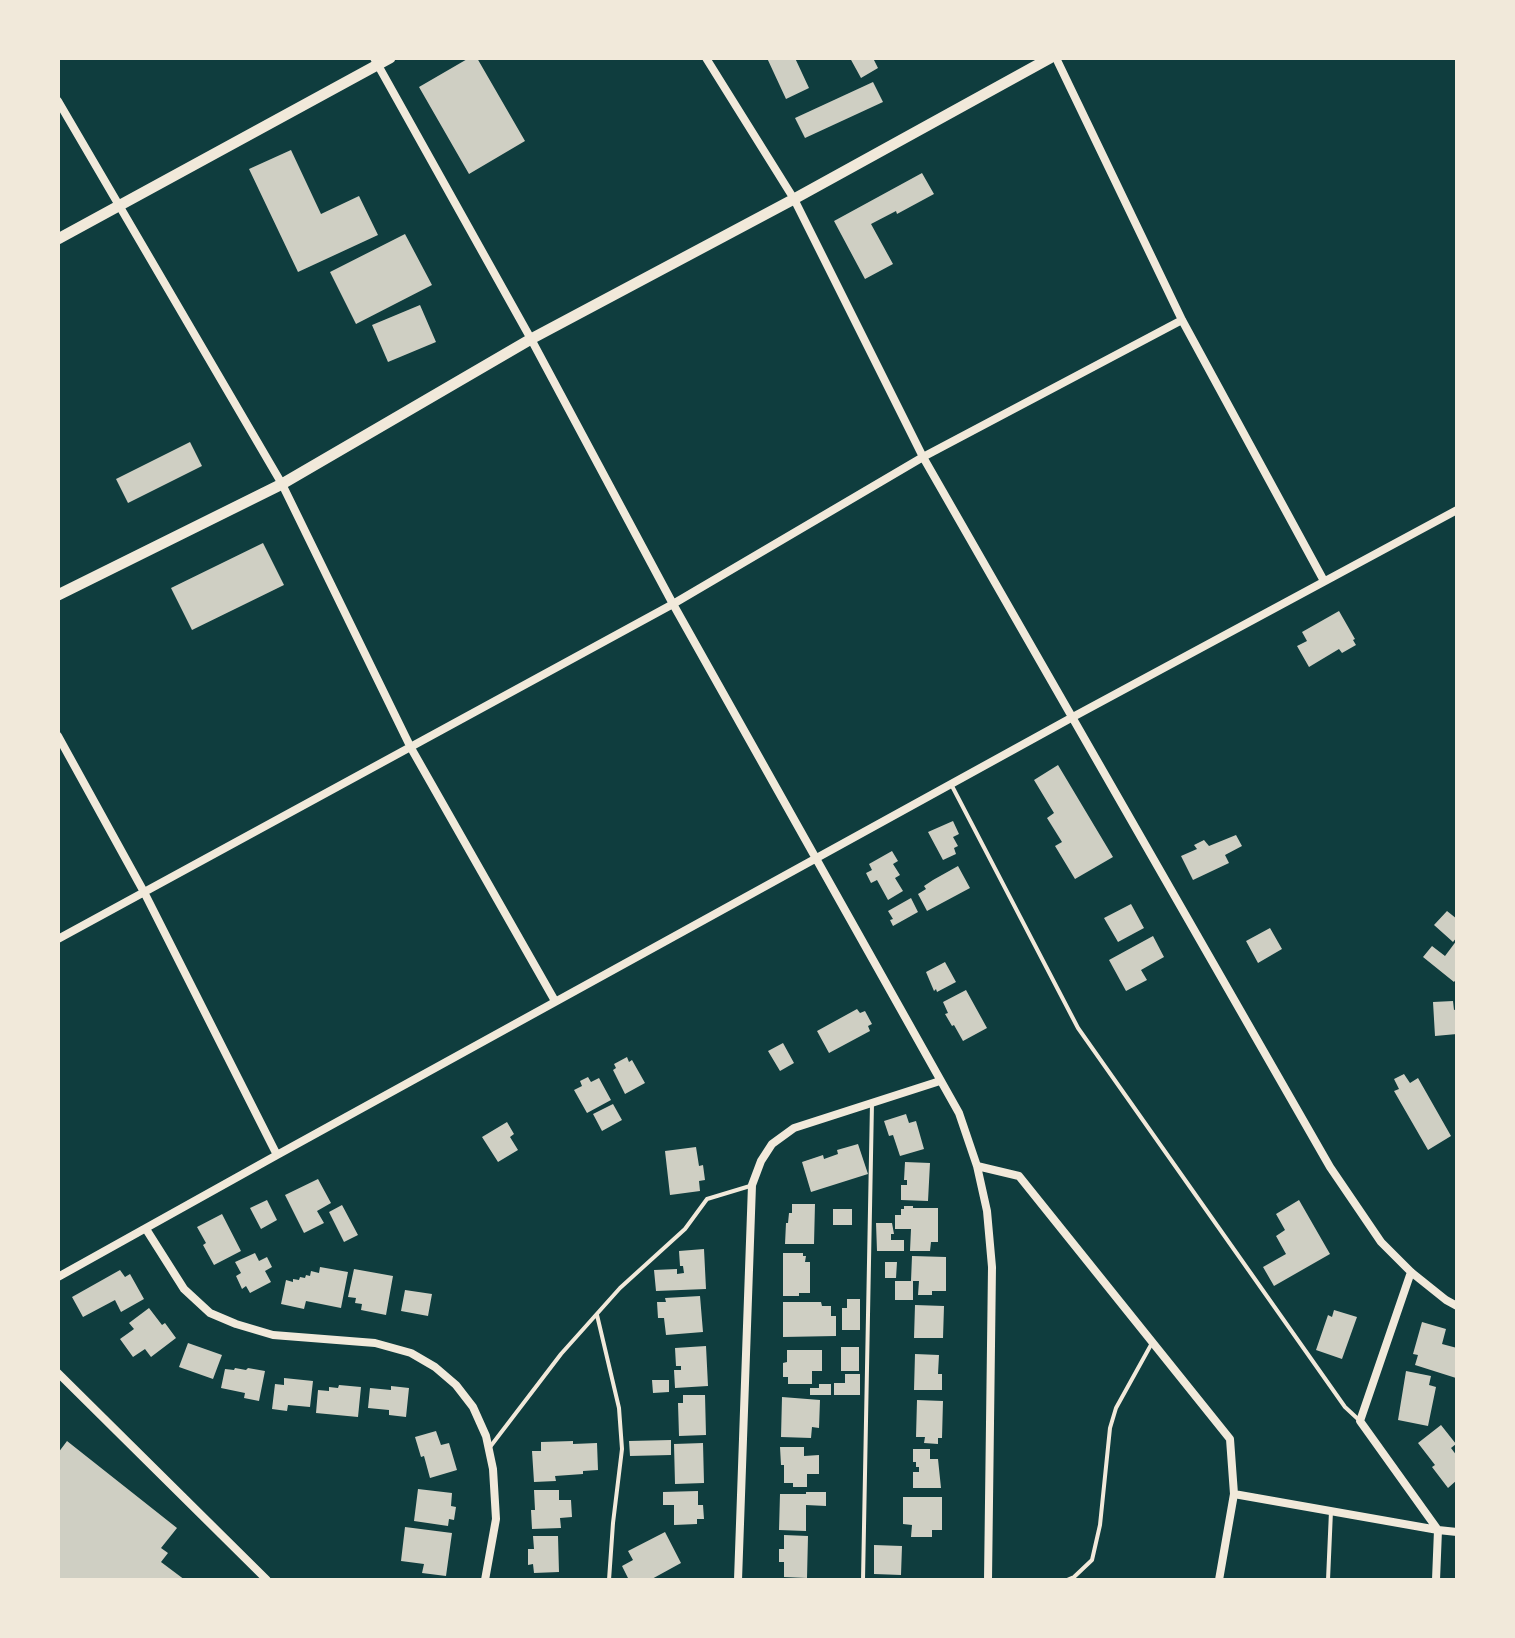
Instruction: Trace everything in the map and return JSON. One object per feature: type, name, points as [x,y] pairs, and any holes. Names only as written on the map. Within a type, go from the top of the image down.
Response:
[{"type":"main road","points":[[58,239],[376,61],[390,58]]},
{"type":"main road","points":[[58,595],[282,484],[531,339],[1050,58]]},
{"type":"street","points":[[706,58],[794,199],[923,457],[1330,1167],[1381,1242],[1411,1272],[1457,1306]]},
{"type":"street","points":[[1056,58],[1182,320],[1324,581]]},
{"type":"street","points":[[376,61],[531,339],[673,604],[959,1113],[977,1166],[987,1211],[992,1267],[988,1580]]},
{"type":"street","points":[[58,101],[282,484],[411,748],[555,1001]]},
{"type":"street","points":[[58,939],[673,604],[923,457],[1182,320]]},
{"type":"street","points":[[58,1277],[1071,718],[1457,510]]},
{"type":"street","points":[[58,736],[144,892],[277,1155]]},
{"type":"street","points":[[738,1580],[752,1185],[761,1161],[772,1144],[794,1128],[940,1081]]},
{"type":"street","points":[[977,1166],[1019,1176],[1230,1439],[1234,1494],[1219,1580]]},
{"type":"street","points":[[146,1229],[184,1289],[210,1313],[273,1335],[375,1343],[411,1353],[435,1367],[456,1385],[473,1407],[486,1436],[493,1469],[496,1519],[485,1580]]},
{"type":"street","points":[[1411,1272],[1360,1421],[1438,1530],[1436,1580]]},
{"type":"street","points":[[58,1373],[267,1580]]},
{"type":"street","points":[[1234,1494],[1457,1532]]},
{"type":"lane","points":[[952,784],[1078,1028],[1345,1407],[1360,1421]]},
{"type":"lane","points":[[863,1580],[872,1103]]},
{"type":"lane","points":[[489,1449],[561,1354],[620,1288],[685,1229],[707,1199],[752,1185]]},
{"type":"lane","points":[[597,1315],[619,1408],[622,1449],[609,1580]]},
{"type":"lane","points":[[1067,1580],[1092,1560],[1100,1525],[1110,1428],[1120,1400],[1152,1342]]},
{"type":"lane","points":[[1328,1580],[1331,1511]]},
{"type":"building","points":[[469,58],[477,58],[525,141],[469,174],[419,87]]},
{"type":"building","points":[[767,58],[795,58],[809,88],[786,99]]},
{"type":"building","points":[[850,58],[873,58],[878,68],[861,78]]},
{"type":"building","points":[[873,82],[883,102],[805,138],[795,118]]},
{"type":"building","points":[[291,150],[321,214],[359,196],[378,235],[298,272],[249,169]]},
{"type":"building","points":[[922,173],[934,194],[871,224],[893,264],[865,279],[834,221]]},
{"type":"building","points":[[405,234],[432,285],[356,324],[330,272]]},
{"type":"building","points":[[420,305],[436,342],[388,362],[372,325]]},
{"type":"building","points":[[190,442],[202,466],[128,503],[116,479]]},
{"type":"building","points":[[263,543],[284,585],[192,630],[171,588]]},
{"type":"building","points":[[1339,611],[1356,645],[1342,653],[1339,649],[1309,667],[1297,646],[1307,641],[1302,632]]},
{"type":"building","points":[[1058,765],[1113,857],[1075,879],[1055,846],[1062,842],[1047,818],[1054,813],[1034,780]]},
{"type":"building","points":[[953,821],[959,834],[953,837],[958,846],[954,848],[956,854],[943,860],[928,832]]},
{"type":"building","points":[[1236,835],[1242,846],[1225,855],[1229,863],[1193,880],[1181,856],[1197,849],[1194,845],[1204,840],[1209,846]]},
{"type":"building","points":[[892,851],[898,861],[893,864],[900,875],[895,878],[903,891],[888,900],[877,880],[871,883],[866,873],[872,870],[869,864]]},
{"type":"building","points":[[958,866],[970,888],[927,911],[918,894],[926,889],[924,886]]},
{"type":"building","points":[[911,898],[918,912],[893,926],[888,911]]},
{"type":"building","points":[[1131,904],[1144,928],[1118,942],[1104,918]]},
{"type":"building","points":[[1447,911],[1457,919],[1457,937],[1453,942],[1434,925]]},
{"type":"building","points":[[1270,928],[1282,949],[1258,963],[1246,941]]},
{"type":"building","points":[[1153,936],[1164,957],[1141,970],[1147,980],[1126,991],[1109,960]]},
{"type":"building","points":[[1457,940],[1457,978],[1454,982],[1423,957],[1432,946],[1445,956]]},
{"type":"building","points":[[945,962],[956,982],[937,992],[926,972]]},
{"type":"building","points":[[966,990],[987,1028],[963,1041],[945,1014],[948,1013],[943,1002]]},
{"type":"building","points":[[1453,1001],[1454,1010],[1457,1009],[1457,1034],[1435,1036],[1433,1002]]},
{"type":"building","points":[[857,1009],[860,1013],[865,1011],[872,1024],[868,1026],[870,1031],[829,1053],[817,1031]]},
{"type":"building","points":[[783,1043],[794,1063],[780,1071],[768,1051]]},
{"type":"building","points":[[627,1057],[629,1062],[632,1060],[645,1083],[625,1094],[613,1070],[616,1068],[614,1064]]},
{"type":"building","points":[[1404,1074],[1410,1083],[1418,1078],[1451,1136],[1428,1150],[1394,1091],[1399,1089],[1394,1079]]},
{"type":"building","points":[[588,1077],[591,1082],[599,1078],[611,1100],[587,1113],[574,1090],[582,1086],[580,1081]]},
{"type":"building","points":[[613,1104],[622,1120],[602,1131],[593,1114]]},
{"type":"building","points":[[906,1114],[909,1123],[916,1121],[924,1149],[900,1156],[884,1121]]},
{"type":"building","points":[[507,1122],[514,1134],[510,1137],[518,1150],[498,1162],[482,1137]]},
{"type":"building","points":[[858,1144],[868,1174],[811,1192],[802,1162],[823,1155],[824,1159],[838,1154],[837,1150]]},
{"type":"building","points":[[696,1147],[705,1180],[699,1181],[700,1191],[670,1195],[665,1151]]},
{"type":"building","points":[[905,1162],[930,1163],[928,1201],[901,1200],[901,1185],[907,1185],[907,1180],[904,1180]]},
{"type":"building","points":[[318,1179],[331,1203],[317,1211],[324,1223],[304,1233],[285,1195]]},
{"type":"building","points":[[267,1200],[277,1220],[261,1229],[250,1208]]},
{"type":"building","points":[[1299,1200],[1330,1254],[1274,1286],[1263,1267],[1286,1254],[1276,1236],[1285,1230],[1276,1214]]},
{"type":"building","points":[[792,1204],[815,1204],[814,1244],[785,1244],[786,1223],[789,1213],[792,1213]]},
{"type":"building","points":[[342,1205],[358,1235],[344,1242],[329,1212]]},
{"type":"building","points":[[904,1206],[938,1208],[938,1242],[931,1242],[930,1251],[910,1251],[911,1229],[895,1229],[895,1215],[901,1215]]},
{"type":"building","points":[[833,1209],[852,1209],[852,1225],[833,1225]]},
{"type":"building","points":[[222,1214],[241,1251],[214,1265],[197,1227]]},
{"type":"building","points":[[876,1223],[892,1223],[894,1234],[891,1234],[891,1240],[904,1240],[904,1251],[877,1251]]},
{"type":"building","points":[[704,1249],[706,1289],[656,1291],[654,1270],[677,1269],[677,1274],[684,1273],[679,1251]]},
{"type":"building","points":[[255,1253],[259,1261],[267,1257],[272,1267],[265,1271],[271,1282],[250,1293],[246,1286],[242,1289],[236,1276],[241,1273],[235,1262]]},
{"type":"building","points":[[783,1253],[803,1253],[806,1256],[805,1262],[810,1262],[810,1293],[783,1296]]},
{"type":"building","points":[[912,1256],[946,1257],[946,1291],[918,1295],[919,1281],[913,1281],[913,1300],[895,1300],[895,1281],[911,1281]]},
{"type":"building","points":[[885,1262],[897,1262],[896,1278],[885,1278]]},
{"type":"building","points":[[320,1267],[348,1272],[341,1308],[306,1301],[304,1309],[281,1304],[286,1280],[293,1282],[293,1279],[305,1278],[306,1275],[310,1276],[311,1271],[319,1273]]},
{"type":"building","points":[[354,1269],[393,1276],[386,1315],[361,1310],[362,1304],[355,1303],[356,1298],[348,1297]]},
{"type":"building","points":[[120,1270],[125,1277],[130,1274],[144,1299],[121,1312],[115,1300],[83,1317],[72,1297]]},
{"type":"building","points":[[405,1290],[432,1294],[428,1316],[401,1311]]},
{"type":"building","points":[[700,1296],[703,1332],[666,1335],[664,1318],[658,1318],[657,1302],[666,1302],[665,1298]]},
{"type":"building","points":[[847,1299],[860,1299],[860,1330],[842,1330],[842,1308],[847,1308]]},
{"type":"building","points":[[783,1302],[821,1302],[822,1306],[831,1306],[831,1316],[836,1316],[836,1336],[783,1337]]},
{"type":"building","points":[[915,1305],[944,1306],[943,1338],[914,1338]]},
{"type":"building","points":[[149,1308],[176,1338],[151,1357],[145,1349],[133,1357],[120,1339],[134,1329],[129,1323]]},
{"type":"building","points":[[1334,1310],[1357,1317],[1342,1359],[1316,1350],[1328,1315],[1332,1317]]},
{"type":"building","points":[[1422,1322],[1446,1329],[1442,1344],[1457,1348],[1456,1378],[1415,1365],[1418,1355],[1413,1354]]},
{"type":"building","points":[[188,1343],[222,1355],[213,1379],[179,1367]]},
{"type":"building","points":[[706,1346],[708,1386],[675,1388],[674,1370],[681,1370],[681,1366],[676,1366],[675,1348]]},
{"type":"building","points":[[841,1347],[859,1347],[859,1371],[841,1371]]},
{"type":"building","points":[[787,1350],[822,1350],[822,1371],[812,1371],[812,1384],[788,1384],[788,1377],[783,1377]]},
{"type":"building","points":[[915,1354],[939,1355],[938,1374],[942,1374],[942,1390],[914,1390]]},
{"type":"building","points":[[225,1369],[265,1371],[259,1401],[244,1398],[245,1393],[221,1388]]},
{"type":"building","points":[[1406,1371],[1431,1376],[1429,1385],[1436,1387],[1428,1426],[1398,1420]]},
{"type":"building","points":[[845,1374],[860,1374],[860,1395],[834,1395],[834,1383],[845,1383]]},
{"type":"building","points":[[284,1378],[313,1381],[310,1407],[288,1405],[287,1411],[272,1409],[275,1384],[284,1385]]},
{"type":"building","points":[[652,1380],[669,1380],[669,1392],[653,1393]]},
{"type":"building","points":[[819,1384],[831,1384],[831,1395],[810,1395],[810,1388],[819,1388]]},
{"type":"building","points":[[339,1385],[361,1387],[358,1417],[316,1413],[318,1390],[329,1391],[329,1387],[338,1388]]},
{"type":"building","points":[[391,1386],[409,1388],[406,1417],[389,1415],[389,1410],[368,1408],[370,1388],[391,1390]]},
{"type":"building","points":[[683,1395],[705,1395],[706,1435],[679,1436],[678,1403],[683,1403]]},
{"type":"building","points":[[782,1397],[820,1400],[819,1428],[812,1427],[811,1438],[781,1437]]},
{"type":"building","points":[[917,1400],[943,1401],[942,1438],[938,1438],[938,1444],[924,1443],[925,1437],[916,1437]]},
{"type":"building","points":[[1441,1425],[1456,1444],[1451,1448],[1457,1456],[1457,1480],[1448,1488],[1418,1443]]},
{"type":"building","points":[[436,1431],[441,1445],[449,1443],[457,1470],[430,1478],[415,1437]]},
{"type":"building","points":[[671,1440],[671,1455],[630,1456],[629,1441]]},
{"type":"building","points":[[67,1441],[177,1528],[161,1548],[168,1553],[161,1562],[185,1580],[58,1580],[58,1453]]},
{"type":"building","points":[[573,1441],[573,1444],[597,1443],[598,1470],[555,1476],[556,1481],[534,1482],[532,1451],[541,1451],[541,1442]]},
{"type":"building","points":[[703,1443],[704,1483],[675,1484],[674,1444]]},
{"type":"building","points":[[780,1447],[804,1447],[804,1456],[819,1455],[819,1474],[807,1474],[807,1487],[784,1483]]},
{"type":"building","points":[[913,1449],[930,1449],[930,1459],[938,1459],[941,1488],[913,1488],[913,1472],[919,1472],[919,1467],[913,1462]]},
{"type":"building","points":[[418,1489],[452,1493],[451,1506],[456,1507],[454,1520],[449,1519],[448,1526],[414,1521]]},
{"type":"building","points":[[534,1490],[559,1490],[559,1500],[571,1500],[572,1517],[560,1518],[561,1528],[532,1529]]},
{"type":"building","points":[[698,1491],[698,1505],[703,1505],[704,1519],[697,1519],[697,1524],[674,1525],[674,1505],[663,1505],[663,1492]]},
{"type":"building","points":[[826,1492],[826,1506],[806,1505],[806,1531],[779,1530],[780,1494]]},
{"type":"building","points":[[903,1497],[942,1497],[942,1530],[932,1530],[932,1537],[911,1537],[912,1525],[903,1524]]},
{"type":"building","points":[[405,1527],[452,1533],[446,1576],[422,1573],[424,1564],[401,1561]]},
{"type":"building","points":[[665,1532],[681,1563],[650,1580],[629,1580],[622,1566],[633,1560],[628,1551]]},
{"type":"building","points":[[784,1535],[808,1536],[807,1578],[784,1577],[784,1562],[779,1562],[779,1549],[784,1549]]},
{"type":"building","points":[[533,1536],[558,1536],[559,1572],[534,1573],[533,1564],[528,1565],[528,1549],[534,1549]]},
{"type":"building","points":[[874,1545],[902,1546],[901,1575],[874,1574]]}]
